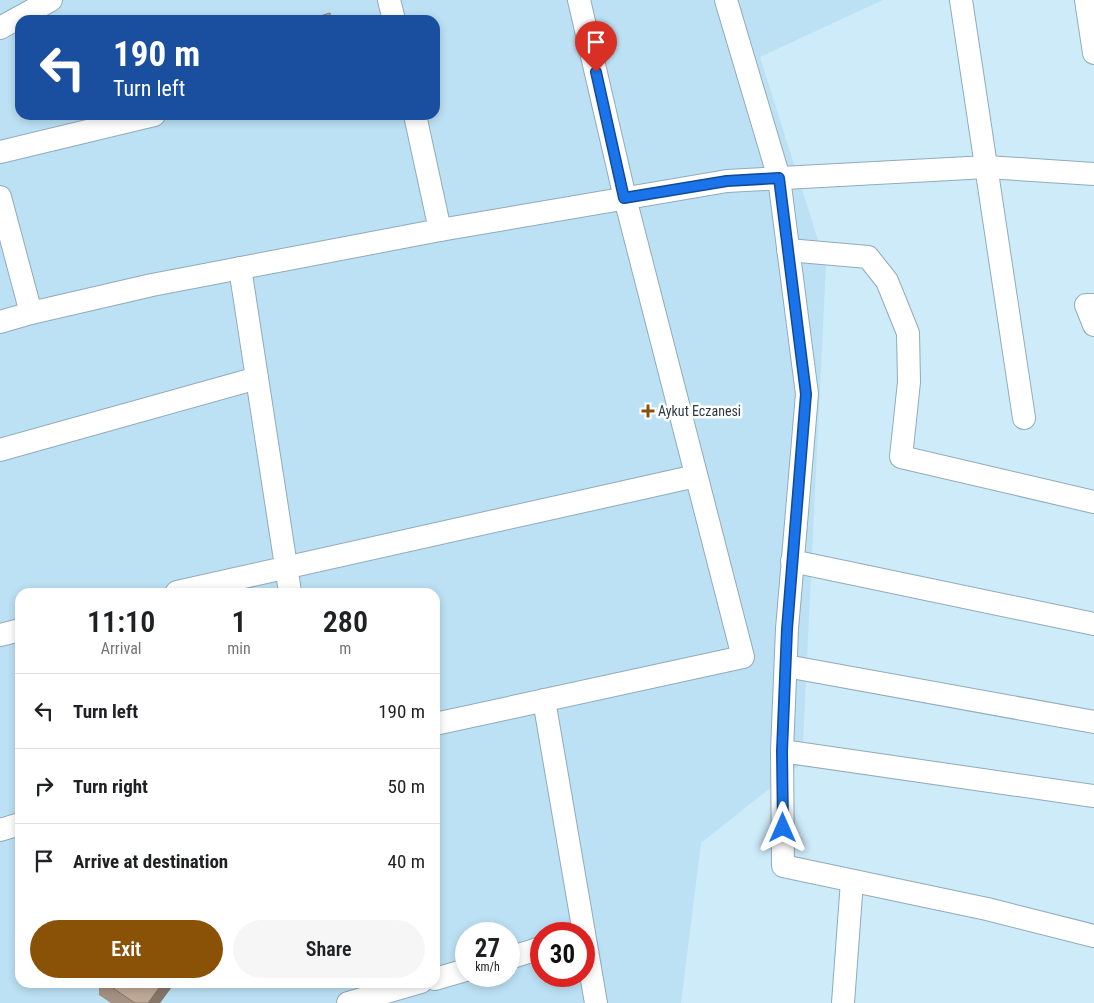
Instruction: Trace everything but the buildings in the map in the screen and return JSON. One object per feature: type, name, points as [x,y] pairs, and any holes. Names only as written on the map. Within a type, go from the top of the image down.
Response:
[{"type":"street","points":[[389,0],[393,15]]},
{"type":"street","points":[[440,723],[743,657],[624,198],[579,0]]},
{"type":"street","points":[[726,0],[779,178],[806,394],[792,561],[786,666],[782,751],[783,866],[987,909],[1094,936]]},
{"type":"street","points":[[962,0],[1024,418]]},
{"type":"street","points":[[22,15],[46,1]]},
{"type":"street","points":[[1089,8],[1094,53]]},
{"type":"street","points":[[0,28],[15,19]]},
{"type":"street","points":[[0,152],[133,120]]},
{"type":"street","points":[[416,120],[440,230]]},
{"type":"street","points":[[0,322],[31,312],[240,268],[440,230],[727,181],[987,168],[1094,174]]},
{"type":"street","points":[[0,197],[31,312]]},
{"type":"street","points":[[788,250],[868,256],[887,281],[908,333],[908,382],[900,457],[1094,502]]},
{"type":"street","points":[[240,268],[289,588]]},
{"type":"street","points":[[1094,305],[1086,305],[1094,324]]},
{"type":"street","points":[[0,450],[257,378]]},
{"type":"street","points":[[194,588],[696,476]]},
{"type":"street","points":[[792,561],[1094,624]]},
{"type":"street","points":[[0,635],[15,631]]},
{"type":"street","points":[[786,666],[1094,722]]},
{"type":"street","points":[[544,700],[582,922]]},
{"type":"street","points":[[782,751],[1094,796]]},
{"type":"street","points":[[0,830],[15,826]]},
{"type":"street","points":[[843,1003],[852,881]]},
{"type":"street","points":[[440,977],[455,973]]},
{"type":"street","points":[[593,987],[596,1003]]},
{"type":"street","points":[[348,1003],[396,992]]},
{"type":"shaded area","points":[[0,0],[883,0],[760,57],[826,265],[802,763],[701,843],[681,1003],[0,1003]]},
{"type":"place","name":"Aykut Eczanesi","points":[[648,411]]},
{"type":"route","points":[[596,72],[624,198],[727,181],[779,178],[806,394],[787,629],[782,751],[783,828]]}]
